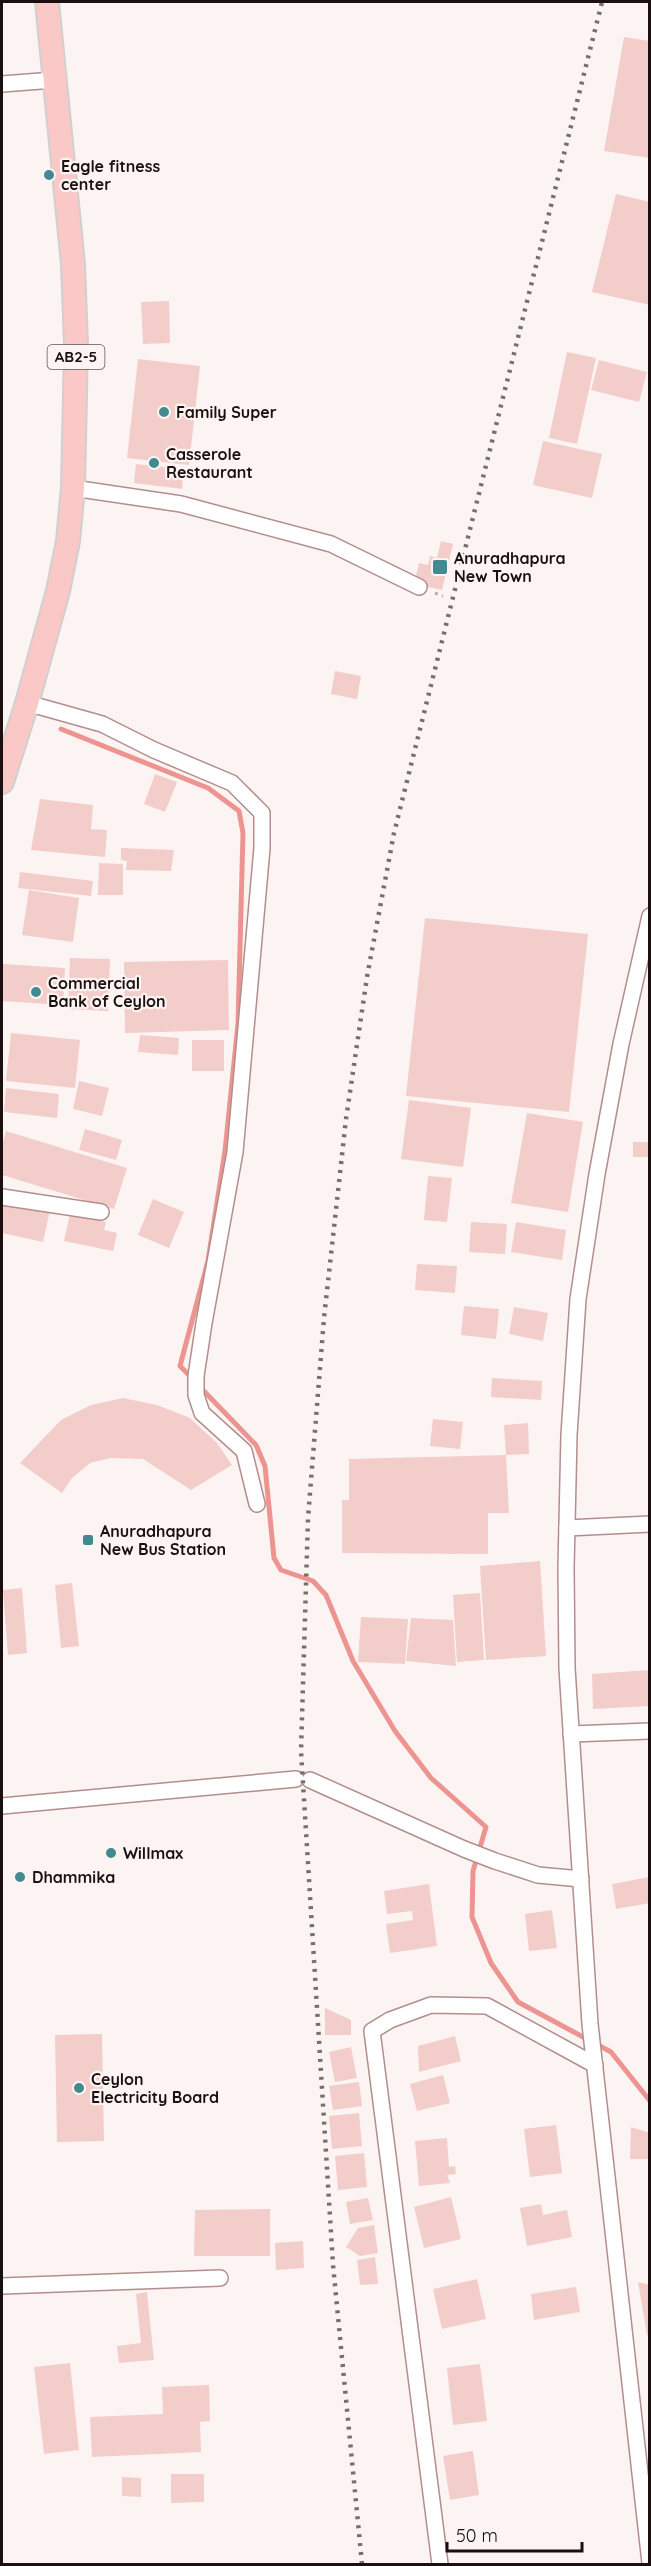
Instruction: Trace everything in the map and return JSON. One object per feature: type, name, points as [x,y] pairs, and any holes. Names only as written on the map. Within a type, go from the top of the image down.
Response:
[{"type":"main road","name":"AB2-5","points":[[2,782],[58,591],[68,541],[73,488],[76,345],[73,264],[47,2]]},
{"type":"street","points":[[2,84],[54,80]]},
{"type":"street","points":[[73,488],[181,504],[332,544],[419,587]]},
{"type":"street","points":[[24,712],[102,724],[154,750],[232,783],[262,813],[262,848],[236,1152],[196,1376],[196,1395],[202,1413],[244,1451],[257,1504]]},
{"type":"street","points":[[650,916],[621,1044],[599,1162],[578,1299],[569,1435],[567,1527],[567,1668],[591,2024],[650,2563]]},
{"type":"street","points":[[2,1197],[101,1212]]},
{"type":"street","points":[[567,1527],[650,1524]]},
{"type":"street","points":[[571,1734],[650,1731]]},
{"type":"street","points":[[2,1806],[303,1780],[495,1861],[538,1875],[581,1879]]},
{"type":"street","points":[[440,2565],[372,2031],[390,2020],[431,2005],[487,2007],[594,2058]]},
{"type":"street","points":[[2,2286],[220,2278]]},
{"type":"building","points":[[624,37],[650,41],[650,158],[604,151]]},
{"type":"building","points":[[616,194],[650,202],[650,305],[592,292]]},
{"type":"building","points":[[169,301],[170,343],[143,344],[141,302]]},
{"type":"building","points":[[567,352],[596,358],[577,444],[549,438]]},
{"type":"building","name":"Family Super","points":[[138,359],[200,366],[189,465],[127,458]]},
{"type":"building","points":[[599,360],[647,372],[639,402],[591,390]]},
{"type":"building","points":[[543,441],[602,454],[592,498],[533,485]]},
{"type":"building","points":[[136,464],[184,469],[182,489],[134,483]]},
{"type":"building","points":[[441,541],[453,544],[442,590],[414,584],[419,563],[428,565],[430,556],[437,558]]},
{"type":"building","points":[[335,671],[361,676],[357,699],[331,694]]},
{"type":"building","points":[[155,774],[177,782],[165,812],[144,804]]},
{"type":"building","points":[[40,799],[93,805],[91,829],[107,830],[105,857],[31,850]]},
{"type":"building","points":[[121,848],[174,850],[171,871],[126,870],[127,861],[121,860]]},
{"type":"building","points":[[99,863],[123,864],[123,895],[98,895]]},
{"type":"building","points":[[20,872],[93,881],[91,896],[18,888]]},
{"type":"building","points":[[29,890],[79,898],[73,942],[22,935]]},
{"type":"building","points":[[425,918],[588,934],[569,1112],[406,1096]]},
{"type":"building","points":[[70,958],[110,959],[108,1011],[68,1009]]},
{"type":"building","points":[[228,960],[229,1030],[125,1033],[124,962]]},
{"type":"building","points":[[3,964],[65,968],[63,1005],[2,1001]]},
{"type":"building","points":[[11,1033],[80,1040],[75,1088],[6,1081]]},
{"type":"building","points":[[140,1035],[179,1038],[178,1055],[138,1052]]},
{"type":"building","points":[[192,1040],[224,1040],[224,1071],[192,1071]]},
{"type":"building","points":[[79,1081],[109,1088],[102,1116],[73,1109]]},
{"type":"building","points":[[6,1088],[59,1094],[57,1118],[4,1112]]},
{"type":"building","points":[[409,1100],[471,1108],[463,1167],[401,1159]]},
{"type":"building","points":[[527,1113],[583,1122],[568,1212],[511,1203]]},
{"type":"building","points":[[85,1129],[122,1140],[116,1160],[79,1150]]},
{"type":"building","points":[[6,1131],[127,1168],[114,1209],[2,1175],[2,1145]]},
{"type":"building","points":[[633,1142],[650,1142],[650,1157],[633,1157]]},
{"type":"building","points":[[428,1176],[452,1178],[447,1222],[424,1220]]},
{"type":"building","points":[[153,1199],[184,1212],[169,1248],[138,1235]]},
{"type":"building","points":[[2,1200],[50,1210],[43,1242],[2,1233]]},
{"type":"building","points":[[70,1214],[106,1222],[104,1230],[117,1233],[113,1251],[64,1241]]},
{"type":"building","points":[[471,1222],[507,1224],[505,1254],[469,1252]]},
{"type":"building","points":[[516,1222],[566,1230],[562,1260],[511,1252]]},
{"type":"building","points":[[417,1264],[457,1266],[455,1293],[415,1290]]},
{"type":"building","points":[[464,1306],[499,1309],[496,1339],[461,1335]]},
{"type":"building","points":[[514,1307],[548,1313],[543,1341],[509,1334]]},
{"type":"building","points":[[492,1378],[542,1381],[541,1400],[491,1397]]},
{"type":"building","points":[[123,1398],[157,1405],[190,1418],[217,1443],[232,1465],[191,1490],[143,1459],[110,1458],[90,1463],[71,1479],[62,1493],[20,1463],[61,1420],[91,1405]]},
{"type":"building","points":[[433,1419],[463,1422],[460,1449],[430,1446]]},
{"type":"building","points":[[528,1423],[529,1454],[506,1455],[504,1425]]},
{"type":"building","points":[[506,1455],[509,1513],[488,1513],[488,1554],[342,1553],[342,1500],[349,1500],[349,1459]]},
{"type":"building","points":[[540,1561],[546,1656],[486,1660],[480,1566]]},
{"type":"building","points":[[72,1583],[79,1646],[61,1648],[55,1585]]},
{"type":"building","points":[[22,1588],[27,1653],[8,1655],[3,1590]]},
{"type":"building","points":[[480,1593],[484,1660],[457,1662],[453,1595]]},
{"type":"building","points":[[361,1617],[408,1619],[405,1664],[358,1662]]},
{"type":"building","points":[[411,1618],[453,1620],[456,1666],[406,1661]]},
{"type":"building","points":[[650,1670],[650,1706],[593,1709],[592,1674]]},
{"type":"building","points":[[650,1877],[650,1903],[616,1909],[612,1884]]},
{"type":"building","points":[[429,1884],[437,1946],[390,1953],[386,1924],[413,1920],[412,1911],[387,1914],[384,1891]]},
{"type":"building","points":[[552,1910],[557,1948],[529,1951],[525,1914]]},
{"type":"building","points":[[325,2008],[351,2020],[351,2035],[325,2035]]},
{"type":"building","name":"Ceylon Electricity Board","points":[[102,2034],[104,2141],[57,2142],[55,2035]]},
{"type":"building","points":[[455,2036],[461,2061],[419,2072],[418,2046]]},
{"type":"building","points":[[351,2047],[357,2078],[335,2082],[329,2052]]},
{"type":"building","points":[[443,2075],[450,2103],[417,2111],[410,2084]]},
{"type":"building","points":[[359,2082],[362,2106],[333,2110],[329,2086]]},
{"type":"building","points":[[359,2113],[362,2146],[332,2149],[329,2116]]},
{"type":"building","points":[[556,2125],[562,2173],[530,2177],[524,2129]]},
{"type":"building","points":[[631,2127],[650,2133],[650,2159],[630,2159]]},
{"type":"building","points":[[447,2138],[449,2167],[455,2166],[456,2174],[447,2175],[450,2183],[419,2186],[415,2141]]},
{"type":"building","points":[[364,2153],[367,2187],[338,2190],[335,2156]]},
{"type":"building","points":[[451,2197],[461,2239],[424,2248],[414,2207]]},
{"type":"building","points":[[368,2198],[373,2220],[350,2224],[346,2202]]},
{"type":"building","points":[[541,2204],[543,2215],[567,2210],[572,2237],[527,2246],[520,2208]]},
{"type":"building","points":[[270,2209],[270,2256],[194,2256],[195,2210]]},
{"type":"building","points":[[374,2225],[378,2253],[360,2256],[346,2247],[358,2228]]},
{"type":"building","points":[[303,2241],[304,2268],[276,2270],[275,2243]]},
{"type":"building","points":[[375,2257],[378,2284],[360,2285],[357,2260]]},
{"type":"building","points":[[477,2279],[486,2319],[442,2329],[433,2289]]},
{"type":"building","points":[[638,2282],[650,2285],[650,2334],[647,2335]]},
{"type":"building","points":[[576,2287],[580,2312],[534,2320],[531,2294]]},
{"type":"building","points":[[147,2292],[154,2360],[119,2363],[117,2346],[141,2343],[136,2294]]},
{"type":"building","points":[[70,2363],[79,2450],[44,2454],[34,2367]]},
{"type":"building","points":[[480,2364],[487,2421],[453,2425],[447,2368]]},
{"type":"building","points":[[209,2385],[210,2421],[200,2422],[201,2452],[92,2457],[90,2417],[163,2414],[162,2387]]},
{"type":"building","points":[[473,2451],[479,2495],[450,2500],[443,2456]]},
{"type":"building","points":[[171,2474],[204,2474],[204,2502],[171,2503]]},
{"type":"building","points":[[122,2477],[141,2478],[141,2497],[122,2496]]},
{"type":"waterway","points":[[61,729],[208,788],[239,811],[243,833],[238,1024],[225,1151],[208,1261],[180,1366],[193,1379]]},
{"type":"waterway","points":[[199,1386],[256,1445],[265,1466],[274,1558],[281,1570],[313,1581],[326,1595],[353,1661],[395,1731],[431,1778],[486,1827],[473,1871],[472,1917],[491,1963],[518,2002],[611,2052],[650,2101]]},
{"type":"railway","points":[[362,2564],[333,2265],[301,1751],[308,1518],[324,1318],[346,1119],[367,977],[394,833],[602,2]]},
{"type":"place","name":"Eagle fitness center","points":[[49,175]]},
{"type":"place","name":"Family Super","points":[[164,412]]},
{"type":"place","name":"Casserole Restaurant","points":[[154,463]]},
{"type":"place","name":"Anuradhapura New Town","points":[[440,567]]},
{"type":"place","name":"Commercial Bank of Ceylon","points":[[36,992]]},
{"type":"place","name":"Anuradhapura New Bus Station","points":[[88,1540]]},
{"type":"place","name":"Willmax","points":[[111,1853]]},
{"type":"place","name":"Dhammika","points":[[20,1877]]},
{"type":"place","name":"Ceylon Electricity Board","points":[[79,2088]]}]
